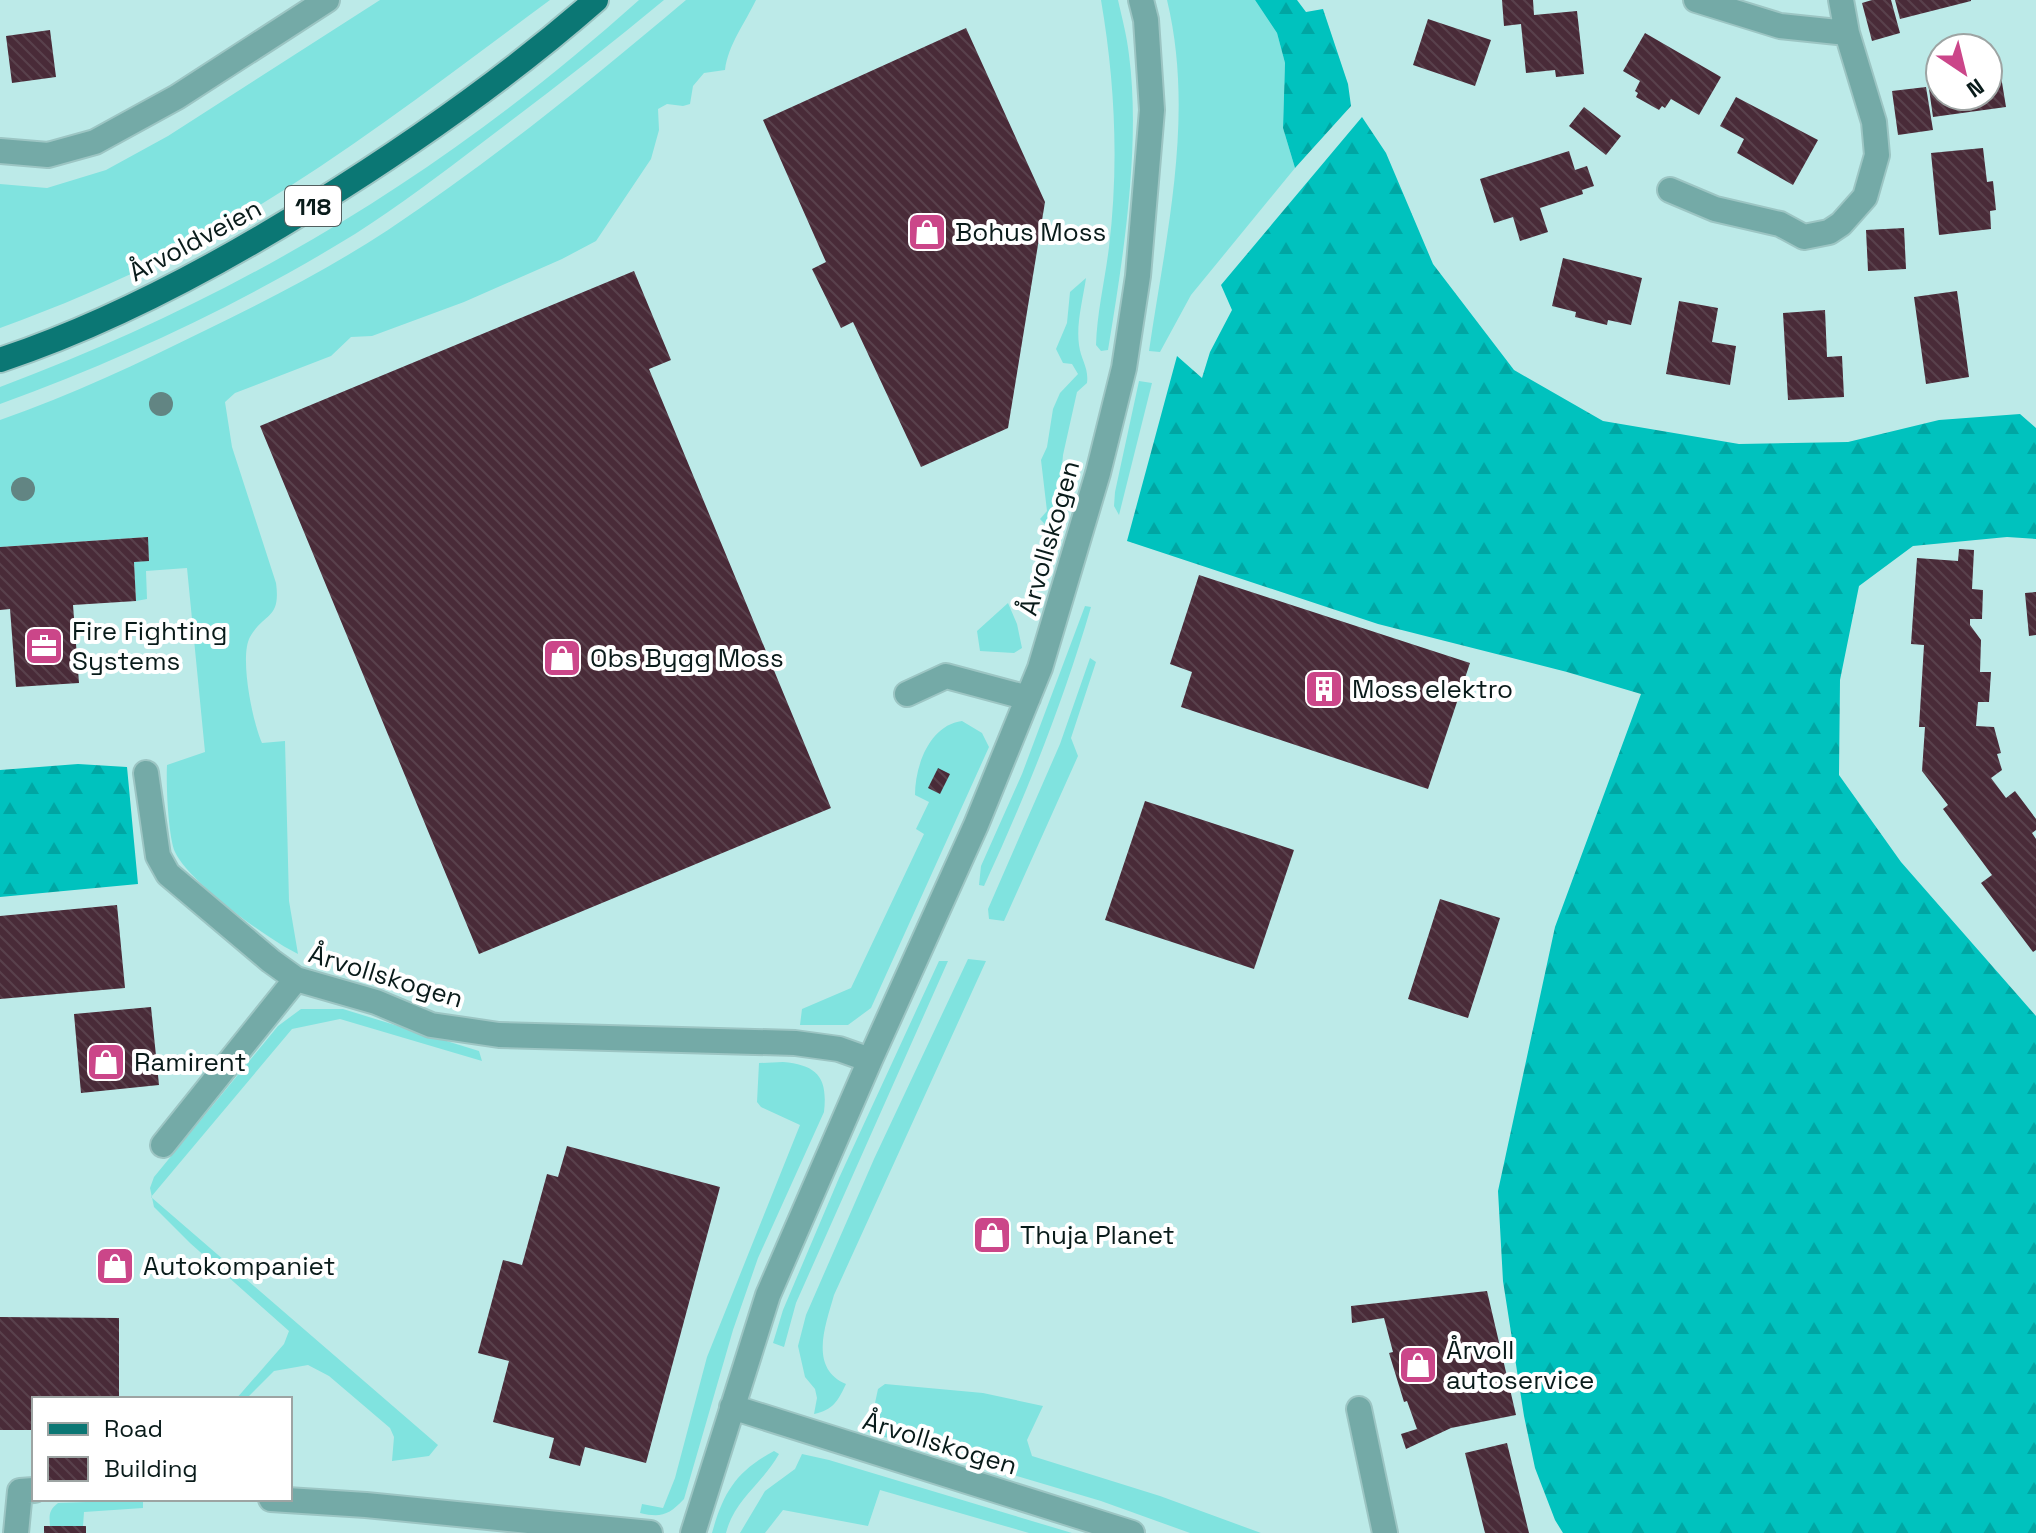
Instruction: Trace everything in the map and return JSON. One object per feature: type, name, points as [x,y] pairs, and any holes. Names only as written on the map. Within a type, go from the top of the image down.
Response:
[{"type":"main road","name":"Årvoldveien","points":[[0,360],[115,314],[271,232],[466,105],[596,0]]},
{"type":"street","points":[[0,151],[48,155],[95,142],[177,97],[327,0]]},
{"type":"street","name":"Årvollskogen","points":[[693,1533],[768,1295],[976,825],[1028,698],[1040,668],[1093,488],[1124,368],[1138,276],[1152,110],[1146,20],[1141,0]]},
{"type":"street","points":[[1696,0],[1780,26],[1847,33]]},
{"type":"street","points":[[1670,190],[1715,209],[1780,224],[1804,237],[1829,232],[1841,224],[1865,197],[1877,155],[1874,122],[1847,33],[1841,0]]},
{"type":"street","points":[[907,694],[946,676],[1028,698]]},
{"type":"street","name":"Årvollskogen","points":[[146,773],[158,856],[168,874],[296,979],[376,1002],[431,1025],[499,1035],[795,1043],[839,1049],[870,1060]]},
{"type":"street","points":[[163,1145],[296,979]]},
{"type":"street","name":"Årvollskogen","points":[[732,1407],[1132,1533]]},
{"type":"street","points":[[1359,1409],[1385,1533]]},
{"type":"street","points":[[16,1533],[20,1491],[32,1490]]},
{"type":"street","points":[[292,1501],[650,1533]]},
{"type":"shaded area","points":[[380,0],[550,0],[389,119],[306,176],[221,228],[140,270],[0,328],[0,184],[47,188],[106,170],[168,136]]},
{"type":"shaded area","points":[[639,0],[664,0],[467,154],[355,234],[270,283],[182,328],[0,404],[0,387],[175,312],[258,270],[338,224],[492,121]]},
{"type":"shaded area","points":[[686,0],[756,0],[733,43],[725,70],[704,73],[693,86],[690,104],[667,104],[658,109],[659,130],[651,159],[596,241],[464,302],[372,336],[351,337],[331,356],[235,393],[225,402],[232,447],[276,583],[274,610],[250,637],[246,659],[251,706],[262,743],[285,741],[289,901],[298,954],[249,923],[212,893],[195,878],[175,852],[168,809],[167,765],[205,752],[187,568],[146,571],[147,599],[136,601],[134,562],[149,560],[147,537],[0,547],[0,420],[156,354],[276,295],[366,244],[503,148]]},
{"type":"shaded area","points":[[1101,0],[1118,0],[1129,55],[1133,127],[1129,202],[1119,278],[1108,350],[1101,351],[1096,345],[1109,247],[1115,154],[1110,62]]},
{"type":"shaded area","points":[[1167,0],[1255,0],[1277,33],[1285,63],[1283,128],[1295,168],[1191,295],[1160,352],[1149,351],[1170,220],[1178,131],[1175,44]]},
{"type":"shaded area","points":[[1086,278],[1078,337],[1087,383],[1077,392],[1063,455],[1058,509],[1060,540],[1040,519],[1047,511],[1041,460],[1047,447],[1053,409],[1060,393],[1078,374],[1072,364],[1063,363],[1056,349],[1067,323],[1070,292]]},
{"type":"shaded area","points":[[1139,381],[1152,383],[1119,515],[1114,506],[1115,492]]},
{"type":"shaded area","points":[[1008,603],[1022,648],[1014,653],[980,651],[977,631]]},
{"type":"shaded area","points":[[1085,606],[1091,607],[1043,748],[984,886],[979,885],[981,866],[1022,774]]},
{"type":"shaded area","points":[[1090,658],[1096,662],[1071,738],[1078,756],[1004,921],[989,919],[988,909],[1060,744]]},
{"type":"shaded area","points":[[962,721],[982,733],[989,747],[871,1008],[848,1025],[800,1025],[802,1009],[851,988],[924,834],[916,829],[929,802],[915,795],[921,759],[941,730]]},
{"type":"shaded area","points":[[968,959],[986,961],[834,1295],[824,1332],[823,1356],[834,1377],[846,1384],[834,1404],[814,1414],[815,1389],[805,1377],[798,1346],[806,1315],[874,1159]]},
{"type":"shaded area","points":[[939,961],[948,961],[796,1303],[784,1347],[773,1343],[783,1310],[839,1178]]},
{"type":"shaded area","points":[[301,1009],[343,1009],[479,1051],[482,1061],[340,1019],[292,1029],[152,1196],[150,1188],[154,1177],[278,1026]]},
{"type":"shaded area","points":[[783,1062],[804,1066],[818,1075],[824,1090],[824,1112],[758,1258],[733,1330],[684,1499],[664,1514],[640,1513],[642,1504],[663,1508],[675,1478],[707,1357],[800,1125],[761,1107],[757,1102],[759,1063]]},
{"type":"shaded area","points":[[152,1198],[438,1445],[429,1456],[392,1461],[394,1437],[390,1428],[329,1376],[308,1365],[274,1371],[248,1397],[238,1397],[284,1344],[289,1331],[154,1207]]},
{"type":"shaded area","points":[[885,1384],[983,1393],[1043,1406],[1027,1440],[1032,1456],[1160,1496],[1261,1533],[1190,1533],[1101,1501],[868,1432],[866,1427],[871,1406],[882,1412],[875,1403],[878,1389]]},
{"type":"shaded area","points":[[774,1451],[779,1454],[735,1511],[726,1533],[712,1533],[733,1484],[750,1467]]},
{"type":"shaded area","points":[[802,1454],[1072,1533],[1029,1533],[880,1490],[868,1526],[783,1510],[765,1533],[740,1533],[765,1491],[795,1469]]},
{"type":"shaded area","points":[[143,1501],[143,1508],[84,1512],[83,1526],[50,1526],[50,1513],[58,1503]]},
{"type":"green space","points":[[1255,0],[1297,0],[1306,12],[1323,9],[1348,84],[1351,106],[1295,168],[1283,128],[1285,63],[1277,33]]},
{"type":"green space","points":[[1362,117],[1386,153],[1433,264],[1514,370],[1603,421],[1739,444],[1848,442],[1939,420],[2020,414],[2036,428],[2036,539],[2007,537],[1913,546],[1859,586],[1840,680],[1839,775],[1901,862],[2036,1016],[2036,1533],[1563,1533],[1555,1520],[1535,1468],[1524,1416],[1503,1281],[1498,1191],[1555,927],[1641,694],[1378,624],[1127,541],[1177,356],[1202,378],[1210,352],[1232,310],[1221,285]]},
{"type":"green space","points":[[78,764],[127,767],[138,884],[0,897],[0,770]]},
{"type":"building","points":[[1502,0],[1533,0],[1534,15],[1577,11],[1584,74],[1556,77],[1555,70],[1526,73],[1521,24],[1504,26]]},
{"type":"building","points":[[1891,0],[1900,33],[1872,41],[1862,3]]},
{"type":"building","points":[[1895,0],[1971,0],[1971,1],[1900,19]]},
{"type":"building","points":[[1428,19],[1491,40],[1475,86],[1413,65]]},
{"type":"building","name":"Bohus Moss","points":[[966,28],[1045,202],[1008,428],[921,467],[853,322],[841,328],[812,269],[826,262],[763,120]]},
{"type":"building","points":[[50,30],[56,77],[12,83],[6,36]]},
{"type":"building","points":[[1645,33],[1721,77],[1699,115],[1671,99],[1665,108],[1662,106],[1659,110],[1636,97],[1638,93],[1635,91],[1640,81],[1623,71]]},
{"type":"building","points":[[1924,87],[1924,112],[1930,112],[1933,130],[1898,135],[1892,91]]},
{"type":"building","points":[[1736,97],[1818,140],[1793,185],[1737,153],[1744,139],[1720,126]]},
{"type":"building","points":[[1584,107],[1621,136],[1606,155],[1569,126]]},
{"type":"building","points":[[1932,112],[1970,112],[1933,117]]},
{"type":"building","points":[[1983,148],[1987,182],[1993,181],[1996,210],[1990,211],[1991,229],[1939,235],[1931,153]]},
{"type":"building","points":[[1569,151],[1575,170],[1587,166],[1594,186],[1582,190],[1583,194],[1540,208],[1548,232],[1520,241],[1513,217],[1494,223],[1480,179]]},
{"type":"building","points":[[1904,228],[1906,269],[1868,271],[1866,230]]},
{"type":"building","points":[[1563,258],[1642,278],[1631,325],[1608,320],[1607,325],[1575,317],[1576,312],[1552,306]]},
{"type":"building","name":"Obs Bygg Moss","points":[[634,271],[671,360],[649,369],[831,808],[479,954],[260,426]]},
{"type":"building","points":[[1957,291],[1969,377],[1926,384],[1914,297]]},
{"type":"building","points":[[1679,301],[1718,308],[1712,342],[1736,346],[1730,385],[1666,374]]},
{"type":"building","points":[[1825,310],[1827,357],[1842,356],[1844,397],[1788,400],[1783,313]]},
{"type":"building","name":"Fire Fighting Systems","points":[[148,537],[149,561],[134,562],[136,601],[73,605],[79,683],[16,687],[10,609],[0,610],[0,547]]},
{"type":"building","points":[[1959,549],[1974,550],[1972,589],[1983,590],[1982,619],[1970,619],[1970,625],[1981,640],[1980,672],[1991,672],[1989,702],[1978,702],[1976,726],[1994,727],[2002,770],[1991,778],[2006,798],[2015,791],[2036,819],[2036,830],[2032,833],[2036,839],[2036,950],[2033,952],[1981,883],[1992,875],[1943,809],[1948,805],[1922,771],[1925,727],[1919,727],[1924,645],[1911,644],[1917,558],[1958,561]]},
{"type":"building","name":"Moss elektro","points":[[1199,575],[1470,663],[1428,789],[1181,707],[1192,672],[1170,664]]},
{"type":"building","points":[[2036,592],[2036,635],[2029,636],[2025,593]]},
{"type":"building","points":[[938,768],[950,774],[940,794],[928,788]]},
{"type":"building","points":[[1145,801],[1294,850],[1254,969],[1105,920]]},
{"type":"building","points":[[1440,899],[1500,918],[1468,1018],[1408,999]]},
{"type":"building","points":[[117,905],[125,988],[0,999],[0,916]]},
{"type":"building","points":[[151,1007],[159,1085],[81,1093],[74,1014]]},
{"type":"building","points":[[567,1146],[720,1187],[646,1463],[585,1447],[580,1466],[549,1458],[554,1438],[493,1422],[509,1361],[478,1353],[503,1260],[522,1265],[547,1174],[558,1177]]},
{"type":"building","points":[[1487,1291],[1516,1415],[1451,1428],[1406,1449],[1401,1434],[1417,1429],[1407,1401],[1404,1402],[1389,1353],[1393,1352],[1384,1318],[1352,1323],[1351,1306]]},
{"type":"building","points":[[0,1317],[119,1318],[119,1397],[32,1397],[32,1430],[0,1430]]},
{"type":"building","points":[[1507,1443],[1529,1533],[1485,1533],[1465,1453]]},
{"type":"building","points":[[44,1526],[86,1526],[86,1533],[44,1533]]},
{"type":"place","name":"Bohus Moss","points":[[927,232]]},
{"type":"place","name":"Fire Fighting Systems","points":[[44,646]]},
{"type":"place","name":"Obs Bygg Moss","points":[[562,658]]},
{"type":"place","name":"Moss elektro","points":[[1324,689]]},
{"type":"place","name":"Ramirent","points":[[106,1062]]},
{"type":"place","name":"Thuja Planet","points":[[992,1235]]},
{"type":"place","name":"Autokompaniet","points":[[115,1266]]},
{"type":"place","name":"Årvoll autoservice","points":[[1418,1365]]}]
